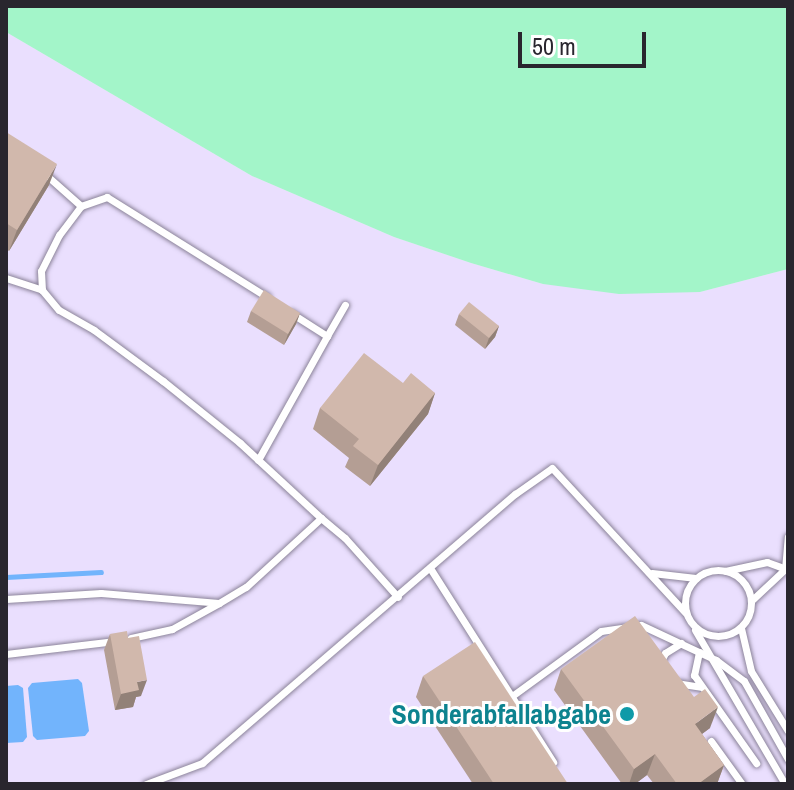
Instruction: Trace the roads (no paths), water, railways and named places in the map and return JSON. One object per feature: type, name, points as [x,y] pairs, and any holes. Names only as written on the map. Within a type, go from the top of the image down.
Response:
[{"type":"lane","points":[[38,169],[81,206]]},
{"type":"lane","points":[[42,290],[41,271],[59,235],[81,206],[107,197],[275,303]]},
{"type":"lane","points":[[6,278],[42,290],[59,310],[94,330],[163,381],[345,538],[398,597]]},
{"type":"lane","points":[[258,460],[345,305]]},
{"type":"lane","points":[[288,311],[327,336]]},
{"type":"lane","points":[[148,784],[202,763],[515,494],[552,468],[686,613],[716,660],[785,784]]},
{"type":"lane","points":[[6,654],[92,646],[172,629],[246,587],[321,518]]},
{"type":"lane","points":[[692,624],[710,636],[732,634],[741,628],[747,620],[752,600],[786,569],[788,537]]},
{"type":"lane","points":[[652,573],[696,578],[715,570],[725,571],[767,562],[786,569]]},
{"type":"lane","points":[[430,568],[559,771]]},
{"type":"lane","points":[[725,571],[743,581],[752,600]]},
{"type":"lane","points":[[686,613],[686,594],[696,578]]},
{"type":"lane","points":[[6,599],[101,593],[219,603]]},
{"type":"lane","points":[[512,696],[601,631],[641,625],[716,660],[744,681],[788,759]]},
{"type":"lane","points":[[741,628],[751,671],[788,731]]},
{"type":"lane","points":[[663,670],[660,660],[681,643]]},
{"type":"lane","points":[[699,652],[694,675],[756,763]]},
{"type":"lane","points":[[670,681],[701,687]]},
{"type":"lane","points":[[711,741],[742,784]]},
{"type":"water","points":[[78,679],[82,683],[89,731],[85,736],[37,740],[33,736],[28,688],[32,683]]},
{"type":"water","points":[[6,686],[23,688],[27,737],[23,742],[6,743]]},
{"type":"waterway","points":[[6,577],[101,572]]},
{"type":"place","name":"Sonderabfallabgabe","points":[[627,714]]}]
